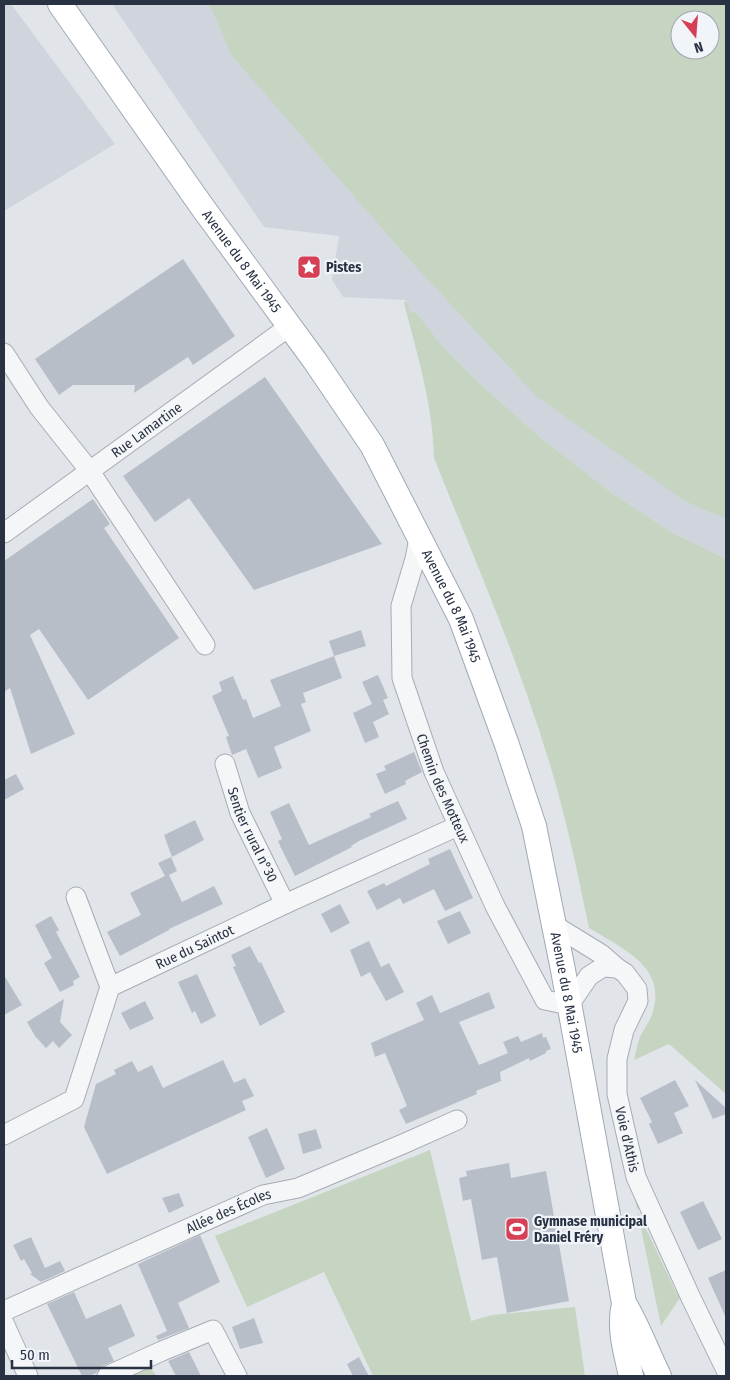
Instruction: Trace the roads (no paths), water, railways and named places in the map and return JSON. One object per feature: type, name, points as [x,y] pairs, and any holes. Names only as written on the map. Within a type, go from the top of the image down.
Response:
[{"type":"main road","name":"Avenue du 8 Mai 1945","points":[[60,4],[203,208],[290,326],[372,445],[461,619],[534,826],[624,1303],[635,1321],[659,1376]]},
{"type":"main road","name":"Avenue du 8 Mai 1945","points":[[624,1303],[621,1315],[622,1334],[631,1376]]},
{"type":"street","name":"Rue Lamartine","points":[[4,533],[290,326]]},
{"type":"street","points":[[4,353],[39,407],[89,470],[205,645]]},
{"type":"street","name":"Chemin des Motteux","points":[[419,538],[415,559],[400,606],[402,678],[434,772],[495,906],[545,1000],[569,1005]]},
{"type":"street","name":"Sentier rural n°30","points":[[226,764],[240,813],[286,904]]},
{"type":"street","name":"Rue du Saintot","points":[[110,987],[458,826]]},
{"type":"street","points":[[4,1135],[74,1099],[110,987],[76,897]]},
{"type":"street","name":"Voie d'Athis","points":[[554,926],[601,954],[625,973],[637,989],[638,1000],[624,1030],[617,1060],[617,1094],[636,1177],[726,1370]]},
{"type":"street","points":[[569,1005],[592,973],[603,967],[617,968]]},
{"type":"street","name":"Allée des Écoles","points":[[4,1311],[263,1195],[298,1188],[457,1120]]},
{"type":"street","points":[[4,1323],[28,1376]]},
{"type":"street","points":[[107,1376],[213,1330],[237,1376]]},
{"type":"place","name":"Pistes","points":[[309,267]]},
{"type":"place","name":"Gymnase municipal Daniel Fréry","points":[[517,1229]]}]
